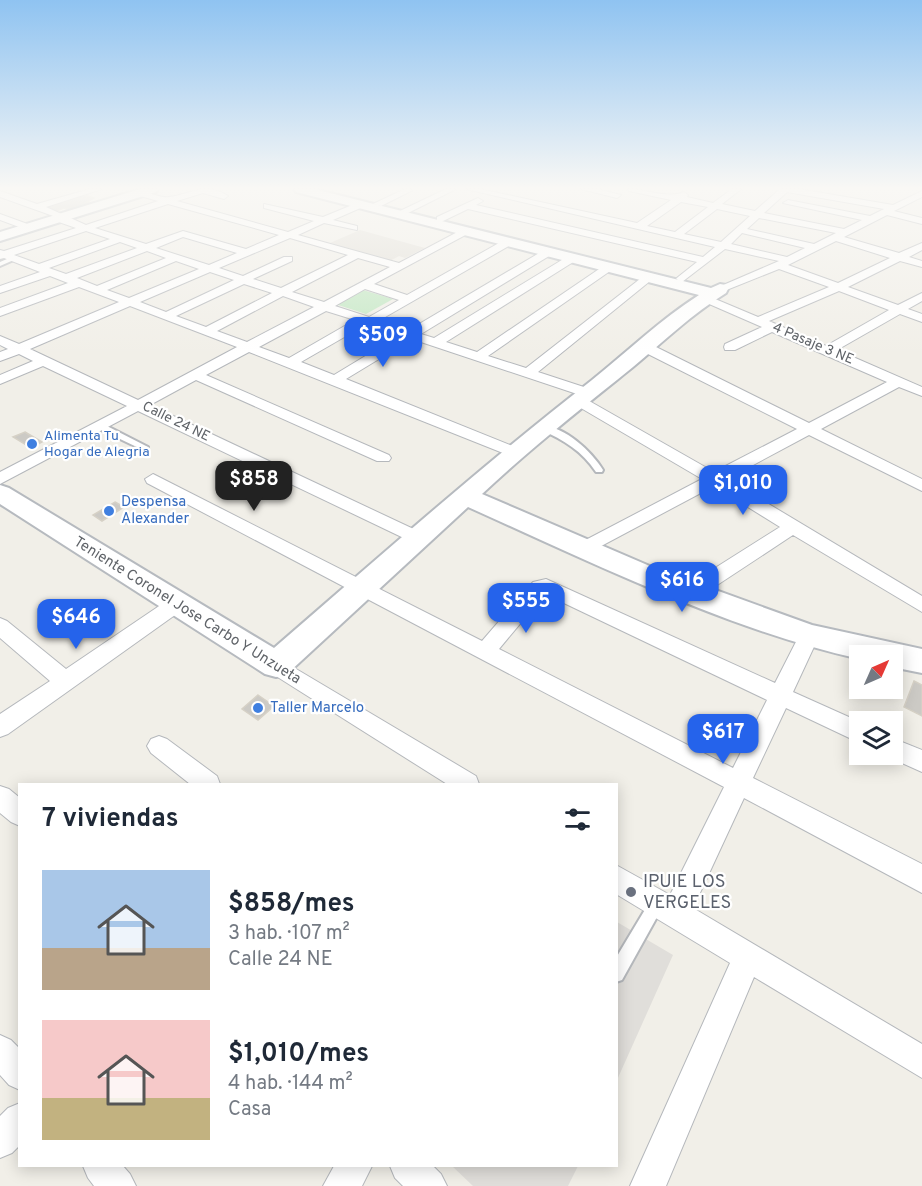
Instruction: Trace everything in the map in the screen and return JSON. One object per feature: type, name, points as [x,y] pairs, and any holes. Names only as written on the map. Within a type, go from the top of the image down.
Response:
[{"type":"street","points":[[4,257],[40,244]]},
{"type":"street","points":[[0,290],[107,244]]},
{"type":"street","points":[[136,244],[528,374],[584,397],[922,605]]},
{"type":"street","points":[[0,312],[158,244]]},
{"type":"street","points":[[227,244],[325,270]]},
{"type":"street","points":[[0,357],[267,244]]},
{"type":"street","points":[[322,244],[399,266]]},
{"type":"street","points":[[0,479],[441,244]]},
{"type":"street","points":[[290,363],[504,244]]},
{"type":"street","name":"4 Pasaje 3 NE","points":[[523,244],[712,293]]},
{"type":"street","name":"4 Pasaje 3 NE","points":[[542,244],[682,279],[712,293],[759,321],[913,385]]},
{"type":"street","points":[[635,244],[703,260]]},
{"type":"street","points":[[802,244],[814,247]]},
{"type":"street","points":[[276,665],[416,537],[514,452],[712,293],[783,263],[819,244]]},
{"type":"street","points":[[867,244],[922,264]]},
{"type":"street","points":[[682,279],[724,245],[783,263],[837,288],[922,318]]},
{"type":"street","points":[[759,321],[837,288],[922,246]]},
{"type":"street","points":[[335,380],[408,334],[550,251]]},
{"type":"street","points":[[207,331],[357,254]]},
{"type":"street","points":[[4,257],[207,331],[514,452]]},
{"type":"street","points":[[96,290],[177,258]]},
{"type":"street","points":[[435,343],[574,258]]},
{"type":"street","points":[[166,316],[243,280],[297,262]]},
{"type":"street","points":[[478,357],[609,267]]},
{"type":"street","points":[[528,374],[650,277]]},
{"type":"street","points":[[364,285],[409,299]]},
{"type":"street","points":[[828,350],[922,296]]},
{"type":"street","points":[[730,347],[773,327]]},
{"type":"street","name":"Calle 24 NE","points":[[0,340],[416,537]]},
{"type":"street","points":[[645,347],[922,486]]},
{"type":"street","points":[[0,380],[43,361]]},
{"type":"street","points":[[195,375],[383,458]]},
{"type":"street","points":[[584,548],[808,429],[913,385]]},
{"type":"street","points":[[153,479],[361,589],[739,781],[922,879]]},
{"type":"street","name":"Teniente Coronel Jose Carbo Y Unzueta","points":[[0,493],[175,605],[465,783]]},
{"type":"street","points":[[465,496],[642,574],[809,636],[922,661]]},
{"type":"street","points":[[692,592],[792,526]]},
{"type":"street","points":[[485,652],[540,587],[546,586],[779,698],[849,728]]},
{"type":"street","points":[[0,727],[175,605]]},
{"type":"street","points":[[0,626],[65,681]]},
{"type":"street","points":[[667,908],[739,781],[809,636]]},
{"type":"street","points":[[159,746],[207,783]]},
{"type":"street","points":[[903,753],[922,761]]},
{"type":"street","points":[[0,797],[18,812]]},
{"type":"street","points":[[618,879],[922,1062]]},
{"type":"street","points":[[648,1186],[747,958]]},
{"type":"street","points":[[0,1051],[18,1072]]},
{"type":"street","points":[[0,1141],[18,1122]]},
{"type":"street","points":[[101,1167],[118,1186]]},
{"type":"street","points":[[341,1186],[354,1167]]},
{"type":"street","points":[[408,1167],[429,1186]]},
{"type":"lane","points":[[99,426],[144,447]]},
{"type":"lane","points":[[544,428],[579,445],[591,456],[599,470]]},
{"type":"lane","points":[[618,971],[667,908]]},
{"type":"shaded area","points":[[334,244],[412,244],[425,248],[405,258],[399,256],[390,261]]},
{"type":"shaded area","points":[[618,923],[673,955],[618,1078]]},
{"type":"shaded area","points":[[453,1167],[578,1167],[568,1186],[473,1186]]},
{"type":"green space","points":[[363,290],[393,299],[366,314],[335,304]]},
{"type":"building","points":[[25,432],[42,442],[31,448],[13,437]]},
{"type":"building","name":"Despensa Alexander","points":[[115,502],[124,507],[102,521],[93,515]]},
{"type":"building","points":[[914,681],[922,685],[922,716],[904,707]]},
{"type":"building","name":"Taller Marcelo","points":[[258,695],[274,706],[258,720],[242,709]]},
{"type":"place","name":"Alimenta Tu Hogar de Alegria","points":[[32,444]]},
{"type":"place","name":"Despensa Alexander","points":[[109,511]]},
{"type":"place","name":"Taller Marcelo","points":[[258,708]]},
{"type":"place","name":"IPUIE LOS VERGELES","points":[[631,892]]}]
